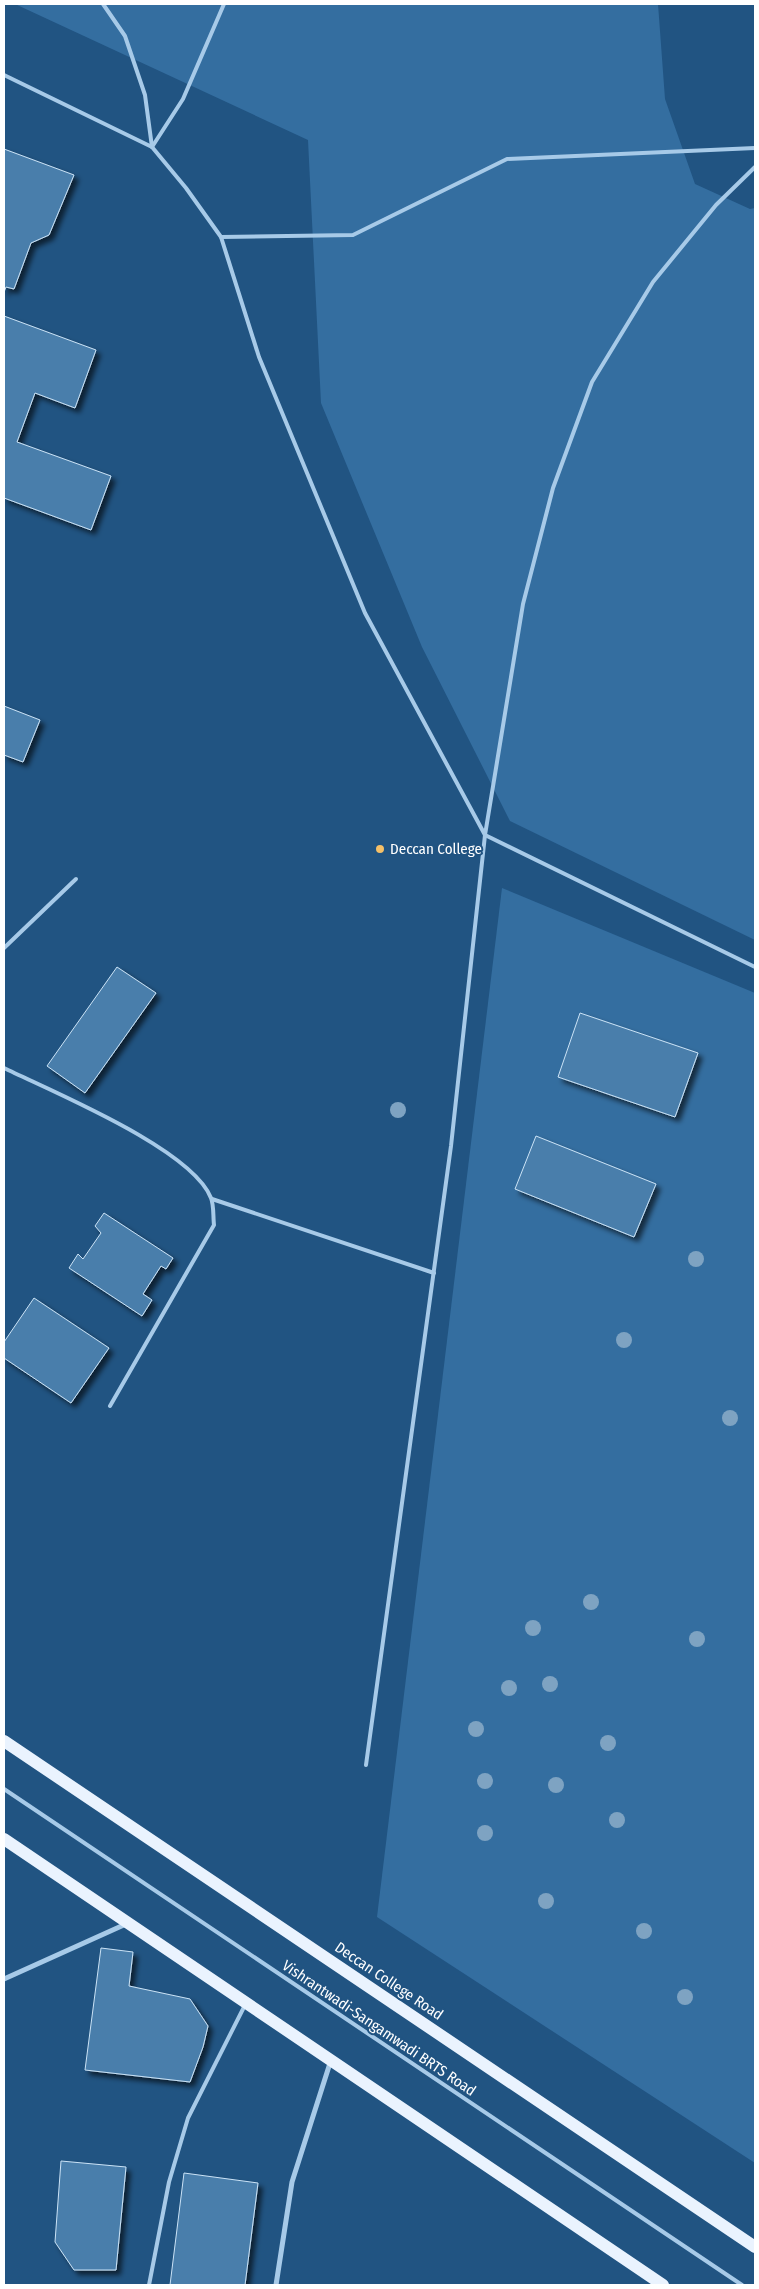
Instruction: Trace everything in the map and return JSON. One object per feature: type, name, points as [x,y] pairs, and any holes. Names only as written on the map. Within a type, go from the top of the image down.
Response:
[{"type":"main road","name":"Deccan College Road","points":[[4,1741],[755,2248]]},
{"type":"main road","points":[[4,1839],[663,2285]]},
{"type":"street","points":[[4,1979],[128,1923]]},
{"type":"street","points":[[276,2285],[292,2182],[331,2060]]},
{"type":"lane","points":[[103,4],[125,36],[145,96],[152,147]]},
{"type":"lane","points":[[152,147],[183,99],[224,4]]},
{"type":"lane","points":[[4,75],[152,147],[186,188],[221,237],[259,357],[365,613],[484,835],[755,967]]},
{"type":"lane","points":[[221,237],[354,235],[507,159],[755,148]]},
{"type":"lane","points":[[366,1765],[451,1146],[484,835],[523,604],[553,488],[592,382],[653,282],[716,205],[755,167]]},
{"type":"lane","points":[[4,948],[76,879]]},
{"type":"lane","points":[[4,1068],[132,1130],[195,1174],[212,1199],[214,1225],[110,1406]]},
{"type":"lane","points":[[212,1199],[434,1273]]},
{"type":"lane","name":"Vishrantwadi-Sangamwadi BRTS Road","points":[[4,1789],[742,2285]]},
{"type":"lane","points":[[149,2285],[169,2182],[188,2118],[246,2003]]},
{"type":"shaded area","points":[[15,4],[658,4],[665,99],[695,184],[750,209],[755,208],[755,940],[510,821],[422,647],[321,403],[308,140]]},
{"type":"shaded area","points":[[502,888],[755,993],[755,2163],[377,1917]]},
{"type":"building","points":[[4,149],[74,175],[49,235],[31,243],[14,289],[6,287],[4,292]]},
{"type":"building","points":[[4,316],[96,350],[75,408],[35,393],[17,442],[111,476],[91,530],[4,498]]},
{"type":"building","points":[[4,706],[40,720],[23,762],[4,755]]},
{"type":"building","points":[[117,967],[156,993],[85,1093],[47,1066]]},
{"type":"building","points":[[580,1013],[698,1053],[675,1117],[558,1077]]},
{"type":"building","points":[[536,1136],[656,1184],[634,1237],[515,1189]]},
{"type":"building","points":[[104,1213],[173,1258],[166,1269],[161,1266],[143,1294],[152,1300],[142,1316],[69,1268],[78,1254],[83,1259],[101,1233],[95,1226]]},
{"type":"building","points":[[34,1298],[109,1348],[71,1403],[4,1358],[4,1342]]},
{"type":"building","points":[[101,1948],[133,1952],[129,1986],[190,1999],[208,2026],[203,2047],[190,2082],[85,2070]]},
{"type":"building","points":[[61,2161],[126,2167],[116,2270],[74,2270],[55,2242]]},
{"type":"building","points":[[184,2173],[258,2183],[245,2285],[170,2285]]},
{"type":"place","name":"Deccan College","points":[[380,849]]}]
